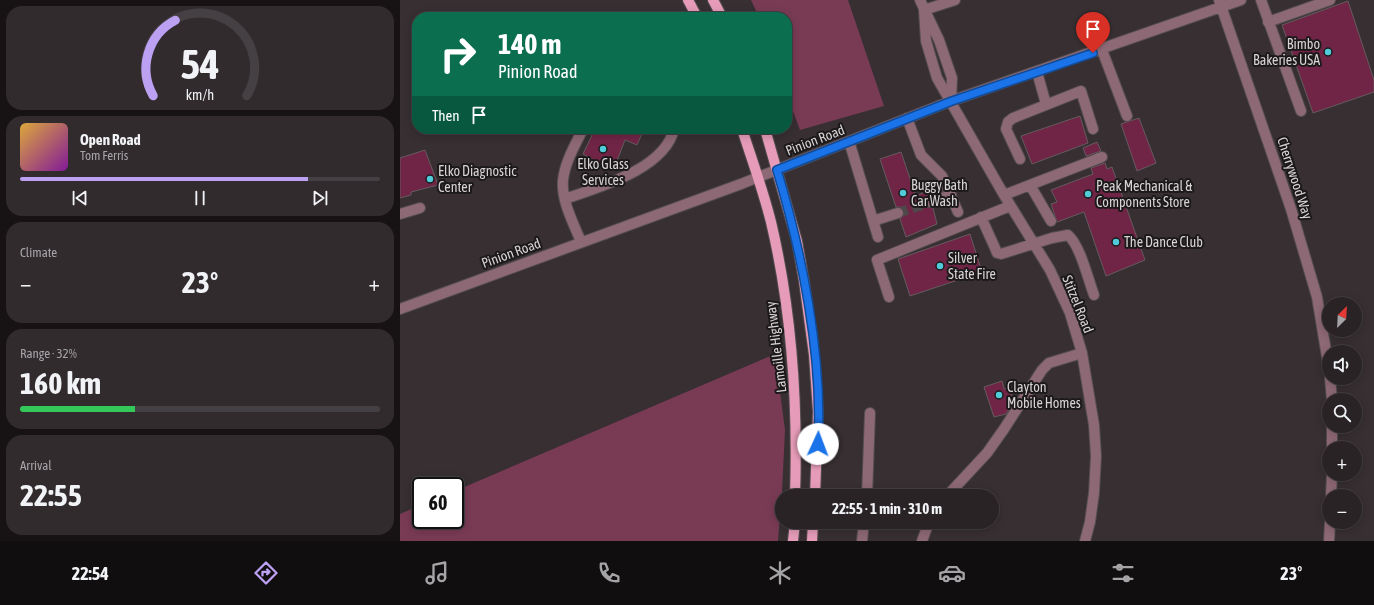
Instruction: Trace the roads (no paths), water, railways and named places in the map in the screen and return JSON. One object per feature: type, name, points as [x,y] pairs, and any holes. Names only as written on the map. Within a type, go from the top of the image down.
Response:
[{"type":"main road","points":[[688,0],[694,12]]},
{"type":"main road","points":[[713,0],[719,12]]},
{"type":"main road","name":"Lamoille Highway","points":[[744,134],[771,221],[779,263],[795,388],[795,489]]},
{"type":"main road","points":[[766,134],[796,241],[804,281],[814,355],[819,431],[815,489]]},
{"type":"main road","points":[[793,541],[794,529]]},
{"type":"main road","points":[[812,541],[813,529]]},
{"type":"street","name":"Stitzel Road","points":[[920,0],[939,40],[952,78],[952,101]]},
{"type":"street","points":[[924,10],[955,0]]},
{"type":"street","name":"Pinion Road","points":[[400,309],[777,170],[952,101],[1102,50],[1220,3],[1241,0]]},
{"type":"street","points":[[1261,0],[1300,111]]},
{"type":"street","points":[[1268,22],[1330,0]]},
{"type":"street","name":"Cherrywood Way","points":[[1220,3],[1291,209],[1316,297],[1325,345]]},
{"type":"street","name":"Stitzel Road","points":[[924,10],[926,41],[937,78],[952,101],[1010,206],[1050,270],[1070,313],[1082,353],[1094,425],[1096,456],[1094,493],[1090,522],[1085,541]]},
{"type":"street","points":[[1102,50],[1127,116]]},
{"type":"street","points":[[1036,72],[1046,104]]},
{"type":"street","points":[[1020,159],[1006,129],[1008,122],[1013,118],[1046,104],[1081,91],[1093,129]]},
{"type":"street","points":[[907,118],[921,155],[942,176],[958,212]]},
{"type":"street","points":[[581,134],[566,164],[563,181],[565,199],[581,242]]},
{"type":"street","points":[[565,199],[604,185],[650,163],[664,149],[672,138],[673,134]]},
{"type":"street","points":[[849,141],[878,237]]},
{"type":"street","points":[[1004,195],[1102,157]]},
{"type":"street","points":[[1030,185],[1051,221]]},
{"type":"street","points":[[931,202],[951,195]]},
{"type":"street","points":[[889,298],[877,260],[1010,206]]},
{"type":"street","points":[[400,214],[420,208]]},
{"type":"street","points":[[873,220],[898,212]]},
{"type":"street","points":[[981,218],[997,253],[1005,254],[1064,235],[1072,239],[1094,295]]},
{"type":"street","points":[[954,489],[987,453],[1004,430],[1042,370],[1049,363],[1082,353]]},
{"type":"street","points":[[867,489],[870,413]]},
{"type":"street","points":[[862,541],[863,529]]},
{"type":"street","points":[[922,541],[926,529]]},
{"type":"street","points":[[1329,541],[1330,529]]},
{"type":"tunnel","points":[[898,213],[931,202]]},
{"type":"place","name":"Bimbo Bakeries USA","points":[[1328,52]]},
{"type":"place","name":"Elko Glass Services","points":[[603,149]]},
{"type":"place","name":"Elko Diagnostic Center","points":[[430,179]]},
{"type":"place","name":"Buggy Bath Car Wash","points":[[903,193]]},
{"type":"place","name":"Peak Mechanical & Components Store","points":[[1088,194]]},
{"type":"place","name":"The Dance Club","points":[[1116,242]]},
{"type":"place","name":"Silver State Fire","points":[[940,266]]},
{"type":"place","name":"Clayton Mobile Homes","points":[[999,395]]}]
